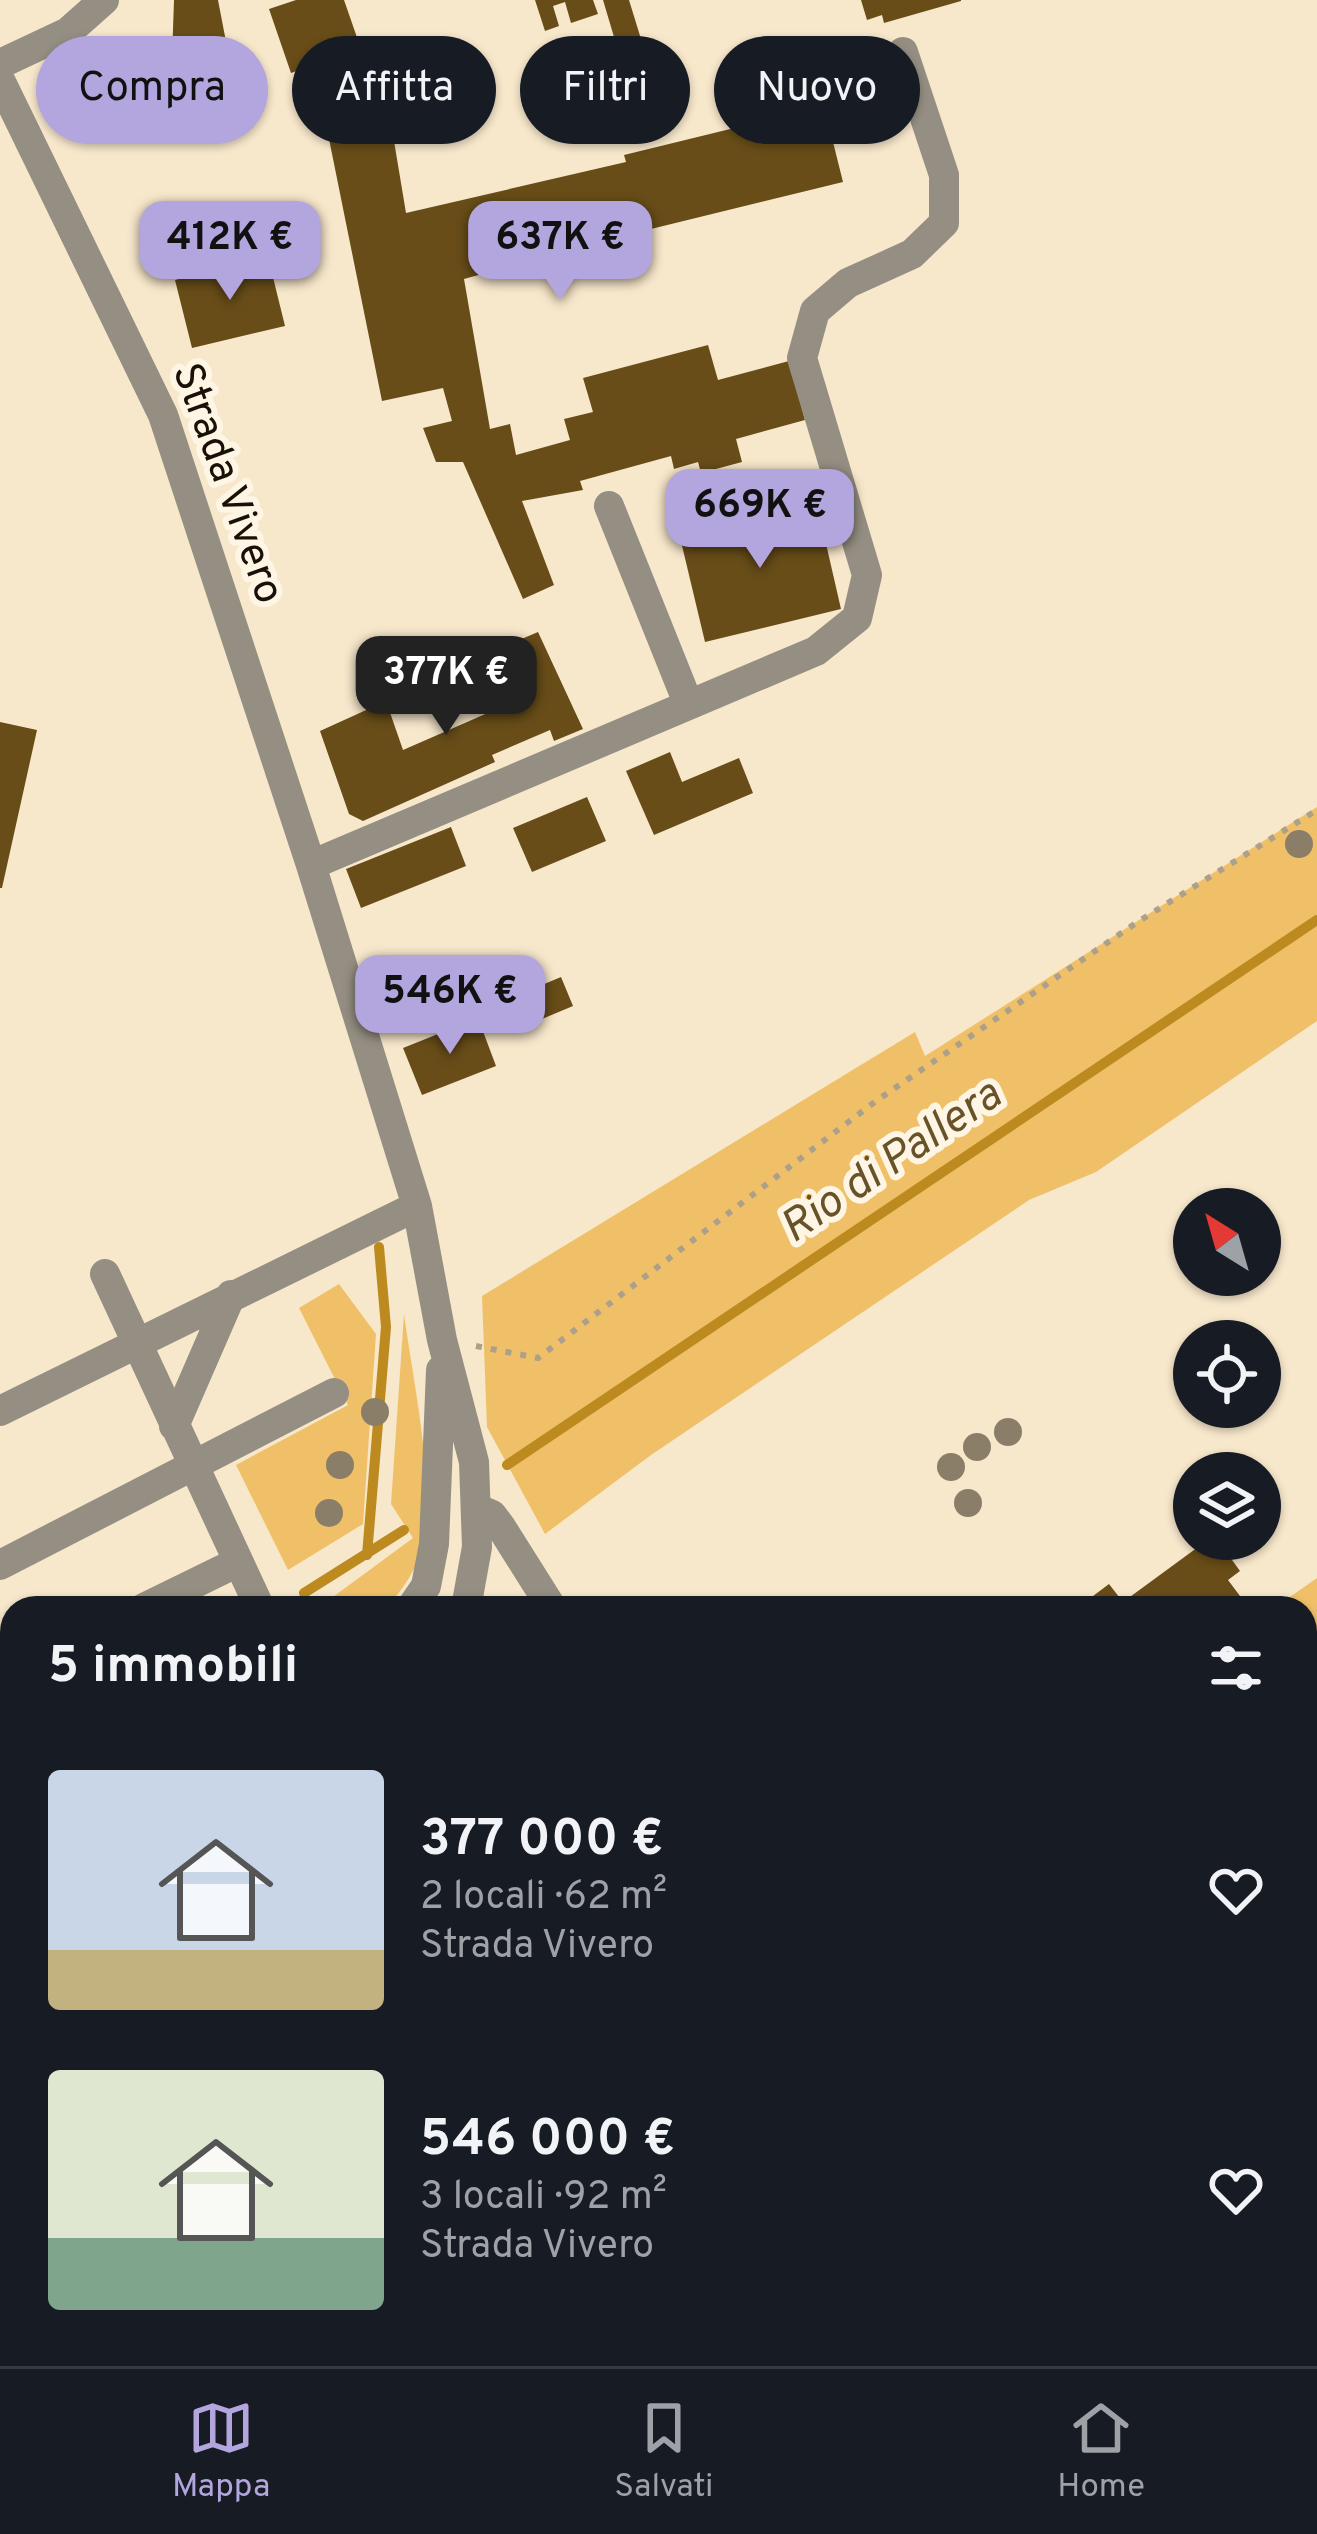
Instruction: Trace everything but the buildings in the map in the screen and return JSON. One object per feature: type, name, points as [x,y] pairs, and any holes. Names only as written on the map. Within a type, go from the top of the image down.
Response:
[{"type":"street","points":[[0,64],[68,32],[104,0]]},
{"type":"street","name":"Strada Vivero","points":[[0,80],[163,415],[417,1206],[442,1340],[474,1462],[478,1547],[468,1596]]},
{"type":"street","points":[[311,865],[816,651],[857,618],[867,575],[802,358],[815,311],[848,283],[912,254],[944,223],[944,175],[920,103]]},
{"type":"street","points":[[609,506],[688,703]]},
{"type":"street","points":[[0,1412],[417,1206]]},
{"type":"street","points":[[105,1274],[254,1596]]},
{"type":"street","points":[[174,1426],[231,1295]]},
{"type":"street","name":"Strada Vivero","points":[[419,1596],[426,1586],[434,1544],[442,1340]]},
{"type":"street","points":[[0,1565],[334,1393]]},
{"type":"street","points":[[476,1508],[502,1527],[545,1596]]},
{"type":"street","points":[[169,1596],[238,1562]]},
{"type":"path","points":[[442,1340],[538,1358],[876,1101],[1136,923],[1317,810]]},
{"type":"shaded area","points":[[1317,807],[1317,1021],[1096,1172],[1029,1200],[651,1455],[545,1534],[487,1427],[482,1296],[915,1032],[925,1056]]},
{"type":"shaded area","points":[[339,1284],[376,1334],[363,1524],[288,1570],[236,1465],[348,1405],[299,1308]]},
{"type":"shaded area","points":[[404,1314],[425,1465],[423,1545],[396,1596],[334,1596],[413,1538],[391,1504]]},
{"type":"shaded area","points":[[1317,1578],[1317,1596],[1291,1596]]},
{"type":"waterway","name":"Rio di Pallera","points":[[507,1465],[1317,920]]},
{"type":"waterway","points":[[367,1555],[386,1327],[379,1247]]},
{"type":"waterway","name":"Rio di Pallera","points":[[304,1593],[404,1530]]}]
